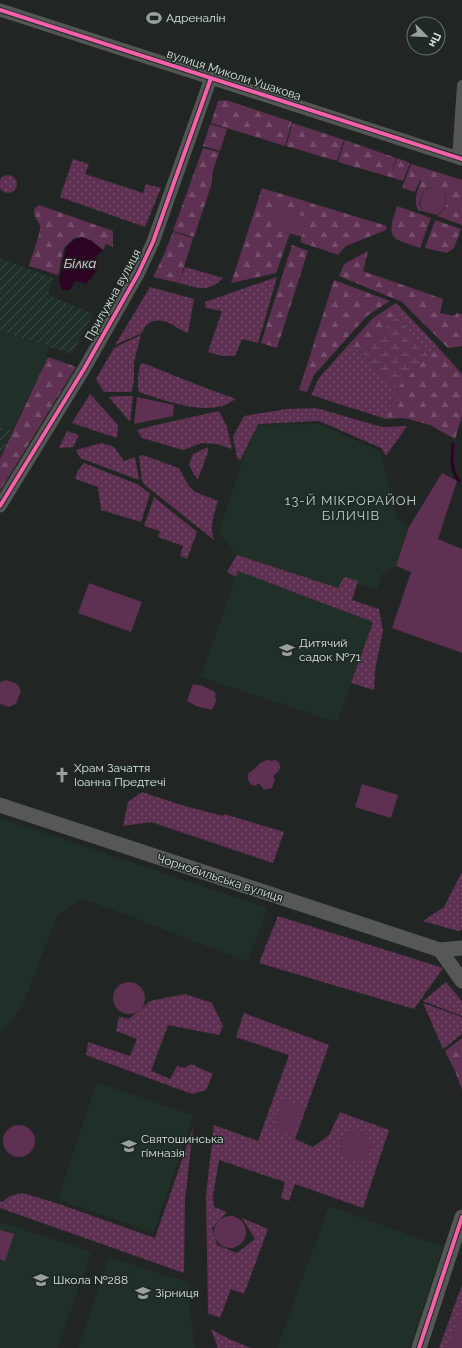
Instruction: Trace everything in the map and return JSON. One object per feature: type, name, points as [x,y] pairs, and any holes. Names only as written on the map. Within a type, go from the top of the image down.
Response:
[{"type":"main road","name":"Чорнобильська вулиця","points":[[0,805],[440,950],[462,948]]},
{"type":"main road","points":[[440,950],[462,981]]},
{"type":"main road","points":[[420,1348],[462,1217]]},
{"type":"street","name":"вулиця Миколи Ушакова","points":[[0,10],[460,158]]},
{"type":"street","name":"Прилужна вулиця","points":[[0,506],[84,369],[138,274],[153,242],[211,78]]},
{"type":"street","points":[[460,158],[462,85]]},
{"type":"shaded area","points":[[0,258],[53,278],[48,295],[93,314],[72,354],[0,331]]},
{"type":"shaded area","points":[[0,331],[49,347],[45,363],[12,431],[0,427]]},
{"type":"shaded area","points":[[319,424],[380,451],[397,518],[409,527],[396,566],[381,575],[377,590],[357,584],[358,581],[338,588],[237,555],[219,531],[244,457],[257,425]]},
{"type":"shaded area","points":[[0,427],[12,431],[0,457]]},
{"type":"shaded area","name":"Дитячий садок №71","points":[[238,571],[373,622],[337,722],[201,677]]},
{"type":"shaded area","points":[[0,818],[267,908],[248,962],[82,898],[57,916],[22,1007],[0,1034]]},
{"type":"shaded area","name":"Святошинська гімназія","points":[[97,1082],[194,1116],[153,1233],[58,1199]]},
{"type":"shaded area","points":[[329,1206],[443,1247],[410,1348],[277,1348]]},
{"type":"shaded area","name":"Школа №288","points":[[0,1222],[91,1252],[58,1348],[0,1348]]},
{"type":"shaded area","name":"Зірниця","points":[[109,1257],[189,1283],[189,1304],[195,1348],[78,1348]]},
{"type":"green space","points":[[226,100],[292,122],[285,146],[211,123],[218,101]]},
{"type":"green space","points":[[293,123],[344,140],[337,161],[286,146]]},
{"type":"green space","points":[[210,124],[227,129],[220,151],[203,146]]},
{"type":"green space","points":[[345,140],[396,158],[390,177],[338,162]]},
{"type":"green space","points":[[203,148],[219,152],[212,174],[212,183],[194,237],[173,231]]},
{"type":"green space","points":[[397,158],[410,163],[403,181],[390,177]]},
{"type":"green space","points":[[73,159],[89,164],[85,174],[143,193],[146,184],[161,188],[145,227],[60,197]]},
{"type":"green space","points":[[411,164],[462,180],[462,225],[437,216],[446,206],[445,193],[429,187],[424,190],[419,203],[422,211],[419,211],[416,200],[421,180],[415,192],[402,188]]},
{"type":"green space","points":[[8,175],[12,176],[16,180],[16,188],[12,192],[8,193],[4,192],[0,188],[-1,184],[0,180],[4,176]]},
{"type":"green space","points":[[430,187],[445,193],[445,206],[437,215],[422,211],[420,203],[424,190]]},
{"type":"green space","points":[[262,188],[387,226],[386,230],[346,246],[338,255],[300,242],[307,217],[271,228],[290,233],[276,273],[231,283]]},
{"type":"green space","points":[[39,205],[113,231],[113,247],[106,244],[103,250],[92,241],[82,237],[74,238],[64,248],[58,275],[29,266],[40,229],[35,217],[34,209]]},
{"type":"green space","points":[[397,206],[431,218],[420,248],[402,242],[393,236],[392,225]]},
{"type":"green space","points":[[276,209],[307,217],[302,237],[271,228]]},
{"type":"green space","points":[[435,220],[461,229],[454,248],[447,253],[425,248]]},
{"type":"green space","points":[[173,232],[193,238],[179,283],[153,277]]},
{"type":"green space","points":[[292,245],[308,251],[277,348],[261,343]]},
{"type":"green space","points":[[368,251],[363,271],[443,299],[440,313],[454,316],[457,313],[462,314],[462,346],[448,348],[402,302],[339,276],[344,264]]},
{"type":"green space","points":[[185,267],[223,278],[213,286],[202,288],[179,283]]},
{"type":"green space","points":[[277,277],[258,343],[242,339],[235,356],[222,356],[208,352],[222,311],[206,308],[205,302]]},
{"type":"green space","points":[[334,280],[390,301],[367,316],[314,375],[307,392],[299,390]]},
{"type":"green space","points":[[150,287],[194,299],[188,333],[159,320],[147,324],[142,333],[115,345]]},
{"type":"green space","points":[[396,303],[403,310],[362,353],[351,342],[373,318]]},
{"type":"green space","points":[[403,310],[437,346],[429,355],[397,316]]},
{"type":"green space","points":[[397,316],[429,355],[396,389],[362,353]]},
{"type":"green space","points":[[141,335],[134,362],[132,392],[104,392],[96,379],[114,348]]},
{"type":"green space","points":[[351,342],[396,389],[386,419],[311,395],[319,378]]},
{"type":"green space","points":[[437,346],[462,374],[462,416],[455,439],[430,425],[404,418],[386,419],[396,389]]},
{"type":"green space","points":[[48,357],[76,367],[0,491],[0,459]]},
{"type":"green space","points":[[143,363],[236,399],[225,405],[204,408],[181,405],[139,392],[139,372],[140,365]]},
{"type":"green space","points":[[90,394],[118,425],[117,438],[72,423]]},
{"type":"green space","points":[[133,396],[130,422],[109,397]]},
{"type":"green space","points":[[137,397],[174,405],[173,416],[134,424]]},
{"type":"green space","points":[[316,408],[382,427],[407,426],[386,456],[381,448],[319,421],[258,424],[240,461],[237,457],[233,437],[244,416],[287,409]]},
{"type":"green space","points":[[219,411],[227,427],[232,449],[217,444],[202,443],[183,450],[142,438],[137,430],[160,424]]},
{"type":"green space","points":[[67,431],[79,435],[73,447],[59,448]]},
{"type":"green space","points":[[102,443],[114,447],[124,461],[135,457],[139,480],[80,458],[76,450]]},
{"type":"green space","points":[[208,447],[208,452],[198,479],[189,465],[193,454]]},
{"type":"green space","points":[[143,455],[179,468],[188,485],[195,492],[218,501],[212,525],[214,540],[145,485],[142,481],[139,456]]},
{"type":"green space","points":[[84,463],[139,485],[150,494],[141,522],[101,510],[98,487],[75,479],[78,470]]},
{"type":"green space","points":[[442,473],[457,481],[438,539],[462,549],[462,653],[392,628],[411,572],[396,566],[409,527]]},
{"type":"green space","points":[[154,497],[197,532],[187,559],[180,556],[183,546],[158,537],[160,531],[144,526]]},
{"type":"green space","points":[[237,555],[338,588],[344,577],[358,581],[352,600],[379,609],[383,631],[375,670],[374,690],[351,683],[373,622],[238,571],[236,577],[227,572]]},
{"type":"green space","points":[[89,583],[142,602],[131,632],[78,613]]},
{"type":"green space","points":[[6,680],[17,684],[21,691],[16,704],[9,707],[0,704],[0,682]]},
{"type":"green space","points":[[193,684],[203,686],[215,692],[216,701],[212,710],[196,706],[187,701]]},
{"type":"green space","points":[[268,760],[276,760],[280,765],[280,769],[273,776],[275,780],[272,788],[264,790],[259,783],[255,786],[251,785],[248,780],[248,776],[249,773],[260,763]]},
{"type":"green space","points":[[362,784],[398,795],[391,818],[355,807]]},
{"type":"green space","points":[[142,792],[181,805],[223,816],[224,814],[284,832],[273,863],[151,822],[123,826],[128,802]]},
{"type":"green space","points":[[462,872],[462,930],[458,931],[423,921],[444,907]]},
{"type":"green space","points":[[278,916],[443,968],[414,1009],[259,963]]},
{"type":"green space","points":[[126,982],[132,982],[142,989],[145,998],[144,1004],[138,1011],[132,1014],[126,1014],[116,1007],[113,1001],[113,995],[120,985]]},
{"type":"green space","points":[[446,982],[462,1001],[462,1016],[423,1001]]},
{"type":"green space","points":[[185,994],[212,1003],[223,1026],[219,1035],[168,1025],[151,1071],[170,1079],[177,1066],[185,1068],[191,1064],[213,1074],[206,1090],[192,1094],[86,1055],[88,1042],[130,1056],[137,1039],[116,1031],[119,1017],[129,1019],[150,1001]]},
{"type":"green space","points":[[423,1003],[462,1017],[462,1034],[443,1049]]},
{"type":"green space","points":[[244,1013],[329,1045],[295,1139],[313,1147],[329,1135],[340,1112],[389,1130],[363,1208],[295,1184],[289,1201],[281,1198],[285,1182],[219,1160],[213,1196],[214,1207],[227,1212],[212,1228],[217,1245],[237,1253],[255,1239],[242,1218],[268,1229],[244,1294],[231,1289],[220,1318],[208,1313],[206,1195],[214,1125],[258,1141],[289,1055],[236,1037]]},
{"type":"green space","points":[[462,1038],[462,1090],[445,1051]]},
{"type":"green space","points":[[284,1099],[304,1106],[293,1136],[273,1129]]},
{"type":"green space","points":[[16,1125],[22,1125],[32,1132],[35,1141],[34,1147],[28,1154],[22,1157],[16,1157],[6,1150],[3,1144],[3,1138],[10,1128]]},
{"type":"green space","points":[[193,1128],[185,1200],[184,1273],[0,1208],[0,1201],[2,1202],[10,1196],[22,1193],[56,1203],[155,1238]]},
{"type":"green space","points":[[353,1130],[359,1130],[369,1137],[372,1146],[371,1152],[365,1159],[359,1162],[353,1162],[343,1155],[340,1149],[340,1143],[347,1133]]},
{"type":"green space","points":[[227,1216],[233,1216],[243,1223],[246,1232],[245,1238],[239,1245],[233,1248],[227,1248],[217,1241],[214,1235],[214,1229],[221,1219]]},
{"type":"green space","points":[[0,1230],[14,1234],[5,1261],[0,1259]]},
{"type":"green space","points":[[462,1285],[462,1348],[439,1348]]},
{"type":"green space","points":[[462,1306],[462,1348],[447,1348]]},
{"type":"green space","points":[[211,1329],[227,1338],[251,1348],[218,1348]]},
{"type":"water","name":"Білка","points":[[82,237],[92,241],[103,251],[96,256],[96,272],[86,284],[75,281],[70,290],[62,290],[59,281],[66,248],[74,240]]},
{"type":"waterway","points":[[453,444],[453,468],[459,481]]},
{"type":"cycle path","points":[[0,10],[462,159]]},
{"type":"cycle path","points":[[0,506],[84,369],[138,274],[153,242],[211,78]]},
{"type":"cycle path","points":[[419,1348],[462,1217]]},
{"type":"place","name":"Адреналін","points":[[154,18]]},
{"type":"place","name":"Дитячий садок №71","points":[[287,650]]},
{"type":"place","name":"Храм Зачаття Іоанна Предтечі","points":[[62,775]]},
{"type":"place","name":"Святошинська гімназія","points":[[129,1146]]},
{"type":"place","name":"Школа №288","points":[[41,1280]]},
{"type":"place","name":"Зірниця","points":[[143,1293]]},
{"type":"district","name":"13-Й МІКРОРАЙОН БІЛИЧІВ","points":[[351,508]]}]
